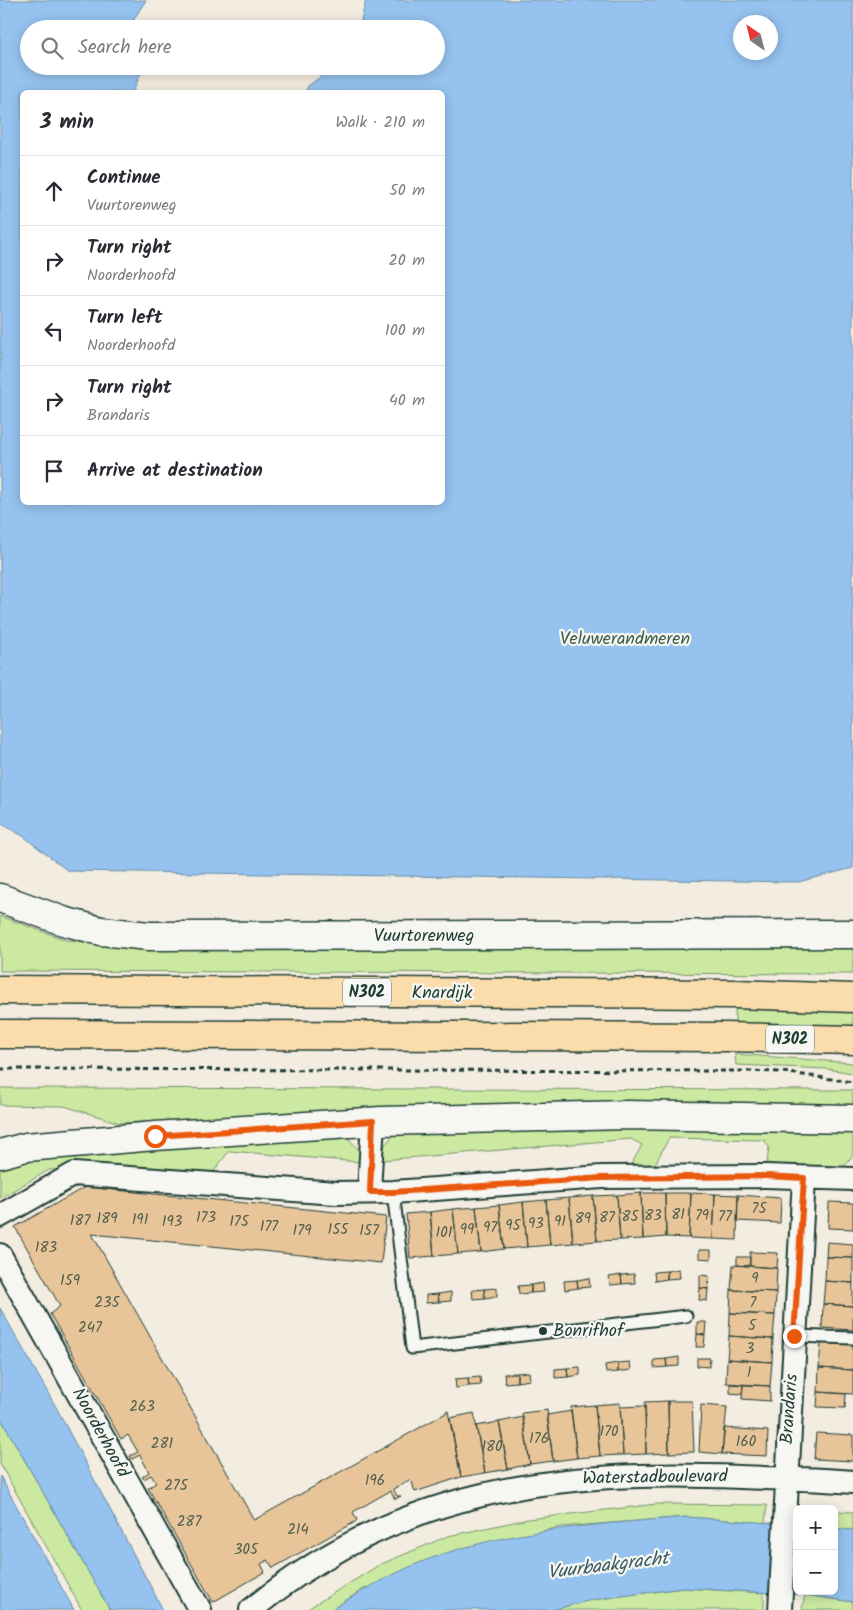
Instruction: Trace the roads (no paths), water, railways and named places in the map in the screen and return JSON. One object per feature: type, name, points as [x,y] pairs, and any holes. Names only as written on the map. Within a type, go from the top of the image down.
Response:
[{"type":"main road","name":"Knardijk","points":[[0,990],[725,994],[853,998]]},
{"type":"main road","name":"N302","points":[[0,1034],[716,1037],[853,1040]]},
{"type":"street","name":"Vuurtorenweg","points":[[0,898],[63,921],[100,931],[149,936],[853,934]]},
{"type":"street","points":[[0,1154],[26,1147],[53,1144],[373,1121],[627,1115],[853,1119]]},
{"type":"street","points":[[370,1192],[373,1121]]},
{"type":"street","points":[[0,1216],[74,1174],[336,1192],[393,1192],[602,1178],[766,1176],[853,1179]]},
{"type":"street","name":"Brandaris","points":[[780,1602],[785,1478],[804,1178]]},
{"type":"street","name":"Noorderhoofd","points":[[0,1255],[200,1610]]},
{"type":"street","name":"Waterstadboulevard","points":[[251,1610],[280,1586],[340,1548],[403,1518],[460,1499],[505,1489],[582,1478],[675,1474],[853,1482]]},
{"type":"lane","points":[[393,1192],[412,1348],[686,1316]]},
{"type":"lane","points":[[794,1336],[853,1338]]},
{"type":"water","name":"Veluwerandmeren","points":[[0,0],[146,0],[134,20],[20,20],[20,75],[140,75],[134,90],[20,90],[20,505],[445,505],[445,90],[306,90],[308,86],[323,75],[445,75],[445,20],[361,20],[366,0],[853,0],[853,868],[798,882],[68,871],[23,836],[0,823]]},
{"type":"water","points":[[0,1308],[57,1409],[163,1610],[110,1610],[0,1417]]},
{"type":"water","points":[[0,1476],[74,1610],[0,1610]]},
{"type":"water","name":"Vuurbaakgracht","points":[[687,1517],[793,1525],[793,1594],[683,1588],[591,1600],[552,1610],[331,1610],[400,1571],[443,1554],[473,1545],[564,1528]]},
{"type":"water","points":[[838,1528],[853,1530],[853,1602],[805,1595],[838,1595]]},
{"type":"place","name":"Bonrifhof","points":[[543,1331]]}]
